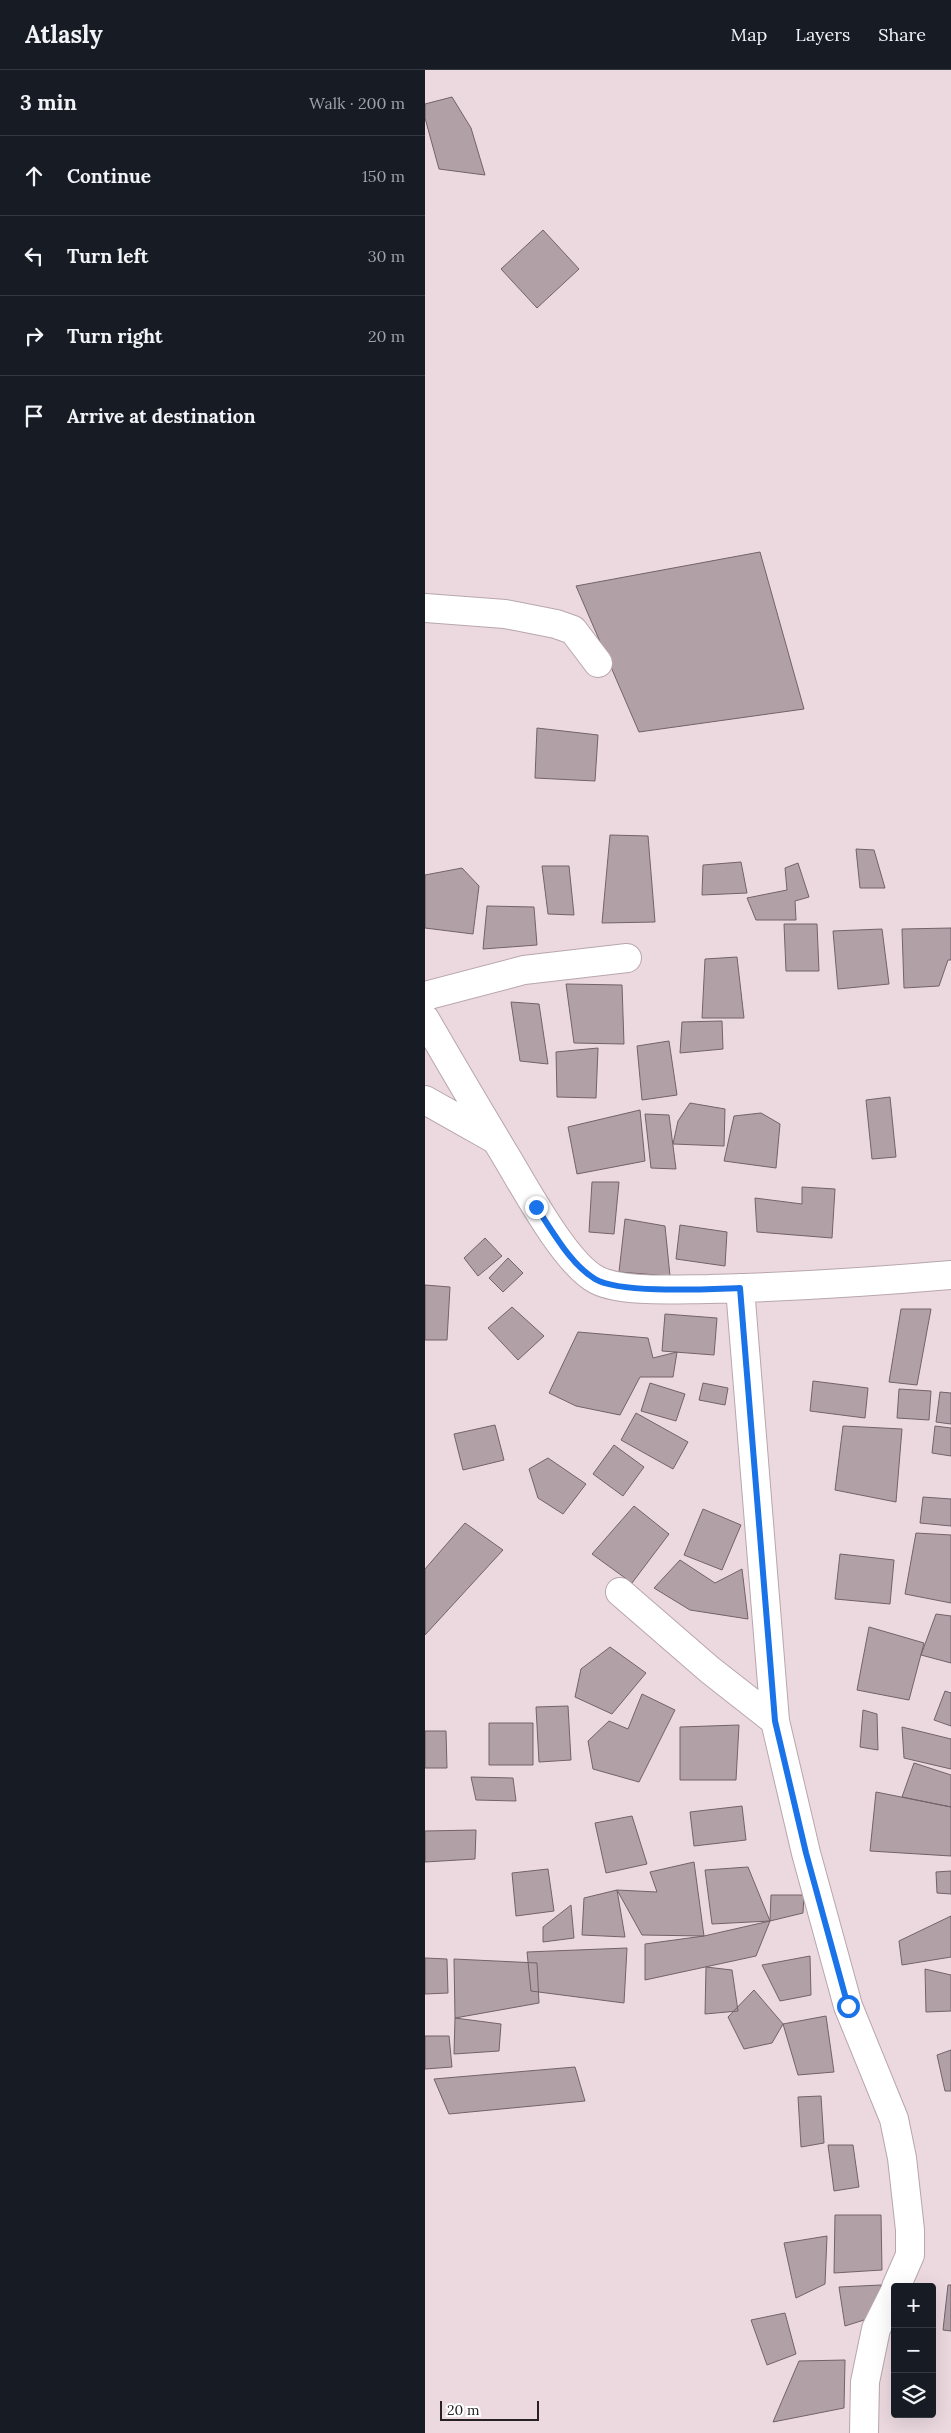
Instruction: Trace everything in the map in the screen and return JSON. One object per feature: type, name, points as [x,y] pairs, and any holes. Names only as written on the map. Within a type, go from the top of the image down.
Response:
[{"type":"street","points":[[425,608],[505,614],[556,624],[573,630],[598,663]]},
{"type":"street","points":[[425,996],[524,970],[627,958]]},
{"type":"street","points":[[425,1019],[536,1207],[567,1251],[596,1280],[630,1287],[677,1290],[857,1284],[951,1275]]},
{"type":"street","points":[[425,1100],[497,1141]]},
{"type":"street","points":[[740,1288],[775,1721],[806,1853],[848,2006],[894,2119],[902,2158],[911,2230],[910,2255],[898,2283]]},
{"type":"street","points":[[620,1592],[710,1670],[775,1721]]},
{"type":"street","points":[[864,2433],[865,2382],[874,2337],[876,2328],[891,2299]]},
{"type":"building","points":[[452,97],[471,128],[485,175],[439,169],[425,118],[425,104]]},
{"type":"building","points":[[543,230],[579,269],[537,308],[501,269]]},
{"type":"building","points":[[760,552],[804,709],[639,732],[576,586]]},
{"type":"building","points":[[537,728],[598,735],[595,781],[535,778]]},
{"type":"building","points":[[610,835],[648,836],[655,922],[602,923]]},
{"type":"building","points":[[856,849],[874,850],[885,888],[860,888]]},
{"type":"building","points":[[741,862],[747,893],[702,895],[703,865]]},
{"type":"building","points":[[798,863],[809,897],[795,901],[796,920],[756,920],[747,898],[787,890],[785,868]]},
{"type":"building","points":[[542,866],[569,866],[574,915],[548,914]]},
{"type":"building","points":[[462,868],[479,886],[473,934],[425,928],[425,875]]},
{"type":"building","points":[[487,906],[534,907],[537,945],[483,949]]},
{"type":"building","points":[[784,924],[817,924],[819,971],[786,971]]},
{"type":"building","points":[[951,928],[951,960],[948,960],[939,986],[904,988],[902,929]]},
{"type":"building","points":[[882,929],[889,984],[838,989],[833,931]]},
{"type":"building","points":[[737,957],[744,1018],[702,1018],[705,959]]},
{"type":"building","points":[[566,984],[622,985],[624,1044],[574,1043]]},
{"type":"building","points":[[511,1002],[539,1004],[548,1064],[520,1061]]},
{"type":"building","points":[[722,1021],[723,1049],[680,1053],[682,1022]]},
{"type":"building","points":[[669,1041],[677,1095],[642,1100],[637,1046]]},
{"type":"building","points":[[598,1048],[596,1098],[557,1097],[556,1052]]},
{"type":"building","points":[[890,1097],[896,1157],[872,1159],[866,1100]]},
{"type":"building","points":[[690,1103],[725,1109],[724,1146],[673,1144],[678,1121]]},
{"type":"building","points":[[640,1110],[645,1161],[577,1174],[568,1127]]},
{"type":"building","points":[[761,1113],[780,1124],[776,1168],[724,1161],[734,1116]]},
{"type":"building","points":[[645,1114],[669,1115],[676,1169],[651,1168]]},
{"type":"building","points":[[592,1182],[619,1182],[614,1234],[589,1232]]},
{"type":"building","points":[[802,1187],[835,1189],[832,1238],[757,1232],[755,1198],[802,1204]]},
{"type":"building","points":[[625,1219],[665,1226],[670,1276],[619,1272]]},
{"type":"building","points":[[680,1225],[727,1232],[725,1266],[676,1259]]},
{"type":"building","points":[[485,1238],[502,1256],[478,1276],[464,1258]]},
{"type":"building","points":[[508,1258],[523,1273],[503,1292],[489,1278]]},
{"type":"building","points":[[425,1285],[450,1287],[447,1340],[425,1340]]},
{"type":"building","points":[[512,1307],[544,1336],[518,1360],[488,1328]]},
{"type":"building","points":[[901,1309],[931,1309],[917,1385],[889,1382]]},
{"type":"building","points":[[665,1314],[717,1318],[714,1355],[662,1351]]},
{"type":"building","points":[[578,1332],[648,1338],[653,1358],[677,1352],[673,1377],[640,1377],[620,1415],[576,1406],[549,1393]]},
{"type":"building","points":[[813,1381],[868,1388],[865,1418],[810,1411]]},
{"type":"building","points":[[650,1383],[685,1394],[676,1421],[641,1411]]},
{"type":"building","points":[[703,1383],[728,1388],[725,1405],[699,1400]]},
{"type":"building","points":[[899,1389],[931,1391],[929,1420],[897,1418]]},
{"type":"building","points":[[940,1392],[951,1393],[951,1424],[936,1422]]},
{"type":"building","points":[[636,1413],[688,1442],[673,1469],[621,1440]]},
{"type":"building","points":[[495,1425],[504,1460],[463,1470],[454,1434]]},
{"type":"building","points":[[843,1426],[902,1429],[896,1502],[835,1490]]},
{"type":"building","points":[[935,1426],[951,1428],[951,1456],[932,1453]]},
{"type":"building","points":[[614,1445],[644,1467],[623,1496],[593,1474]]},
{"type":"building","points":[[548,1458],[586,1484],[563,1514],[538,1498],[529,1469]]},
{"type":"building","points":[[923,1497],[951,1499],[951,1526],[920,1523]]},
{"type":"building","points":[[634,1506],[669,1534],[632,1583],[592,1554]]},
{"type":"building","points":[[703,1509],[741,1525],[722,1570],[684,1555]]},
{"type":"building","points":[[465,1523],[503,1550],[425,1635],[425,1569]]},
{"type":"building","points":[[916,1533],[951,1535],[951,1603],[905,1594]]},
{"type":"building","points":[[840,1554],[894,1560],[890,1604],[835,1599]]},
{"type":"building","points":[[680,1560],[715,1583],[742,1569],[748,1619],[690,1610],[654,1588]]},
{"type":"building","points":[[936,1614],[951,1616],[951,1663],[921,1655]]},
{"type":"building","points":[[869,1627],[924,1643],[909,1700],[857,1690]]},
{"type":"building","points":[[610,1647],[646,1673],[612,1714],[575,1697],[581,1669]]},
{"type":"building","points":[[945,1691],[951,1693],[951,1726],[934,1720]]},
{"type":"building","points":[[642,1694],[675,1710],[639,1782],[593,1769],[588,1741],[609,1721],[628,1729]]},
{"type":"building","points":[[568,1706],[571,1760],[539,1762],[536,1707]]},
{"type":"building","points":[[863,1710],[877,1714],[878,1750],[860,1747]]},
{"type":"building","points":[[489,1723],[533,1723],[533,1765],[489,1765]]},
{"type":"building","points":[[739,1725],[736,1780],[680,1780],[680,1727]]},
{"type":"building","points":[[902,1727],[951,1739],[951,1769],[904,1758]]},
{"type":"building","points":[[425,1731],[446,1731],[447,1768],[425,1768]]},
{"type":"building","points":[[914,1763],[951,1775],[951,1807],[902,1797]]},
{"type":"building","points":[[471,1777],[513,1778],[516,1801],[476,1800]]},
{"type":"building","points":[[876,1792],[951,1807],[951,1856],[870,1851]]},
{"type":"building","points":[[742,1806],[746,1840],[694,1846],[690,1812]]},
{"type":"building","points":[[632,1816],[647,1864],[606,1873],[595,1823]]},
{"type":"building","points":[[476,1830],[475,1859],[425,1862],[425,1831]]},
{"type":"building","points":[[694,1862],[704,1936],[642,1935],[617,1890],[657,1892],[650,1872]]},
{"type":"building","points":[[748,1867],[770,1921],[712,1924],[705,1870]]},
{"type":"building","points":[[548,1869],[554,1911],[516,1916],[512,1873]]},
{"type":"building","points":[[951,1871],[951,1894],[937,1893],[936,1872]]},
{"type":"building","points":[[617,1890],[625,1937],[582,1935],[584,1898]]},
{"type":"building","points":[[771,1895],[804,1895],[803,1913],[770,1921]]},
{"type":"building","points":[[571,1905],[574,1938],[543,1942],[543,1927]]},
{"type":"building","points":[[951,1916],[951,1957],[902,1965],[899,1941]]},
{"type":"building","points":[[770,1921],[756,1956],[645,1980],[645,1944],[704,1936]]},
{"type":"building","points":[[627,1948],[624,2003],[531,1991],[527,1952]]},
{"type":"building","points":[[810,1956],[811,1995],[780,2001],[762,1965]]},
{"type":"building","points":[[425,1958],[447,1959],[448,1993],[425,1994]]},
{"type":"building","points":[[454,1959],[537,1963],[539,2003],[455,2018]]},
{"type":"building","points":[[706,1967],[732,1970],[738,2011],[705,2014]]},
{"type":"building","points":[[925,1969],[951,1975],[951,2011],[926,2012]]},
{"type":"building","points":[[754,1990],[783,2024],[772,2043],[744,2049],[728,2017]]},
{"type":"building","points":[[826,2016],[834,2072],[798,2075],[783,2024]]},
{"type":"building","points":[[455,2018],[501,2024],[499,2051],[454,2054]]},
{"type":"building","points":[[425,2036],[449,2036],[452,2067],[425,2069]]},
{"type":"building","points":[[951,2050],[951,2091],[945,2091],[937,2055]]},
{"type":"building","points":[[575,2067],[585,2101],[449,2114],[434,2079]]},
{"type":"building","points":[[821,2096],[824,2143],[801,2147],[798,2097]]},
{"type":"building","points":[[828,2145],[853,2145],[859,2187],[834,2191]]},
{"type":"building","points":[[835,2215],[881,2215],[882,2270],[834,2273]]},
{"type":"building","points":[[827,2236],[825,2284],[796,2298],[784,2243]]},
{"type":"building","points":[[881,2285],[883,2314],[845,2326],[839,2287]]},
{"type":"building","points":[[948,2285],[951,2285],[951,2331],[943,2330]]},
{"type":"building","points":[[785,2313],[796,2354],[767,2365],[751,2320]]},
{"type":"building","points":[[845,2360],[844,2408],[773,2422],[799,2361]]},
{"type":"route","points":[[536,1207],[567,1251],[596,1280],[630,1287],[677,1290],[740,1288],[775,1721],[806,1853],[848,2006]]}]
